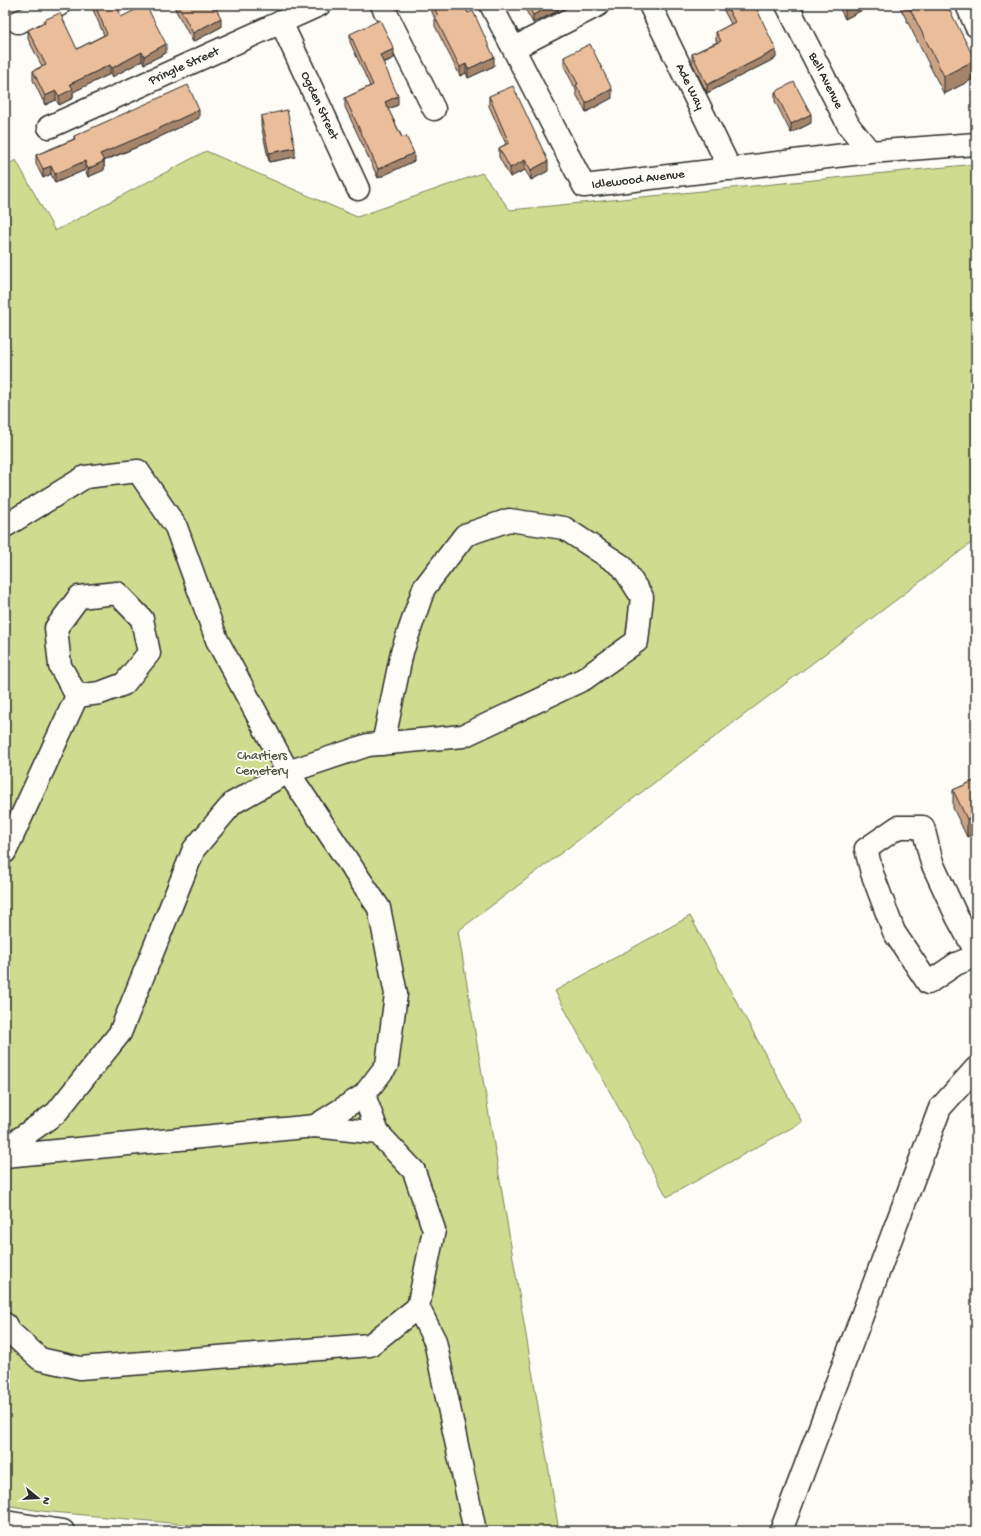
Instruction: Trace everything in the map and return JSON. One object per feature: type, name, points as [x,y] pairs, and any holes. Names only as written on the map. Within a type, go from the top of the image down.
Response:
[{"type":"street","points":[[18,22],[59,5]]},
{"type":"street","name":"Pringle Street","points":[[49,127],[319,5]]},
{"type":"street","points":[[382,5],[434,109]]},
{"type":"street","name":"Idlewood Avenue","points":[[491,5],[584,186],[870,152],[976,144]]},
{"type":"street","points":[[514,48],[598,5]]},
{"type":"street","name":"Ade Way","points":[[650,5],[730,169]]},
{"type":"street","name":"Bell Avenue","points":[[786,5],[849,126],[870,152]]},
{"type":"street","points":[[967,5],[976,26]]},
{"type":"street","name":"Ogden Street","points":[[281,22],[358,189]]},
{"type":"street","points":[[5,526],[85,477],[138,471],[176,527],[217,640],[288,772],[379,908],[396,994],[387,1065],[364,1095],[315,1126]]},
{"type":"street","points":[[5,1149],[56,1113],[120,1033],[194,849],[233,803],[288,772],[368,745],[384,744],[463,736],[584,679],[637,641],[642,597],[622,566],[564,528],[508,520],[465,535],[424,588],[402,652],[384,744]]},
{"type":"street","points":[[117,593],[142,619],[149,654],[124,684],[100,693],[77,696],[60,666],[56,628],[79,597],[117,593]]},
{"type":"street","points":[[5,852],[77,696]]},
{"type":"street","points":[[976,952],[957,917],[932,863],[923,827],[898,827],[866,849],[872,873],[894,932],[928,982],[956,964],[976,956]]},
{"type":"street","points":[[781,1531],[940,1108],[973,1078]]},
{"type":"street","points":[[364,1095],[378,1133],[414,1171],[434,1230],[418,1307],[435,1341],[475,1531]]},
{"type":"street","points":[[5,1156],[315,1126],[378,1133]]},
{"type":"street","points":[[5,1324],[9,1331],[40,1359],[80,1368],[370,1345],[418,1307]]},
{"type":"street","points":[[5,1522],[63,1531]]},
{"type":"green space","name":"Chartiers Cemetery","points":[[206,151],[357,217],[482,173],[510,210],[976,164],[976,542],[974,541],[458,931],[559,1531],[258,1531],[41,1511],[5,1505],[5,166],[16,160],[55,231]]},
{"type":"green space","points":[[690,916],[802,1122],[667,1197],[555,991]]},
{"type":"building","points":[[95,5],[117,5],[121,17],[146,5],[166,44],[144,56],[142,52],[112,68],[110,65],[70,84],[73,89],[59,96],[56,91],[45,96],[33,71],[46,65],[28,30],[45,22],[44,20],[60,13],[77,49],[107,34]]},
{"type":"building","points":[[178,5],[214,5],[221,18],[193,33]]},
{"type":"building","points":[[433,5],[464,5],[468,13],[473,11],[494,57],[468,69],[466,64],[460,67],[435,17],[438,16]]},
{"type":"building","points":[[528,5],[553,5],[533,15]]},
{"type":"building","points":[[726,5],[755,5],[776,50],[707,85],[692,54],[721,41],[716,32],[735,22]]},
{"type":"building","points":[[908,5],[947,5],[975,60],[944,76]]},
{"type":"building","points":[[380,20],[394,49],[380,55],[398,96],[385,102],[402,138],[406,136],[414,153],[378,169],[345,98],[373,85],[350,34]]},
{"type":"building","points":[[590,44],[612,89],[586,103],[576,85],[578,84],[564,57]]},
{"type":"building","points":[[794,82],[811,114],[791,124],[775,92]]},
{"type":"building","points":[[188,85],[199,110],[100,154],[104,161],[88,169],[85,161],[55,174],[51,166],[43,169],[36,155],[75,139],[74,136]]},
{"type":"building","points":[[513,86],[548,161],[531,170],[525,160],[510,168],[499,148],[509,143],[489,96]]},
{"type":"building","points":[[287,110],[295,148],[269,153],[261,116]]},
{"type":"building","points":[[976,780],[976,815],[967,819],[953,790]]}]
